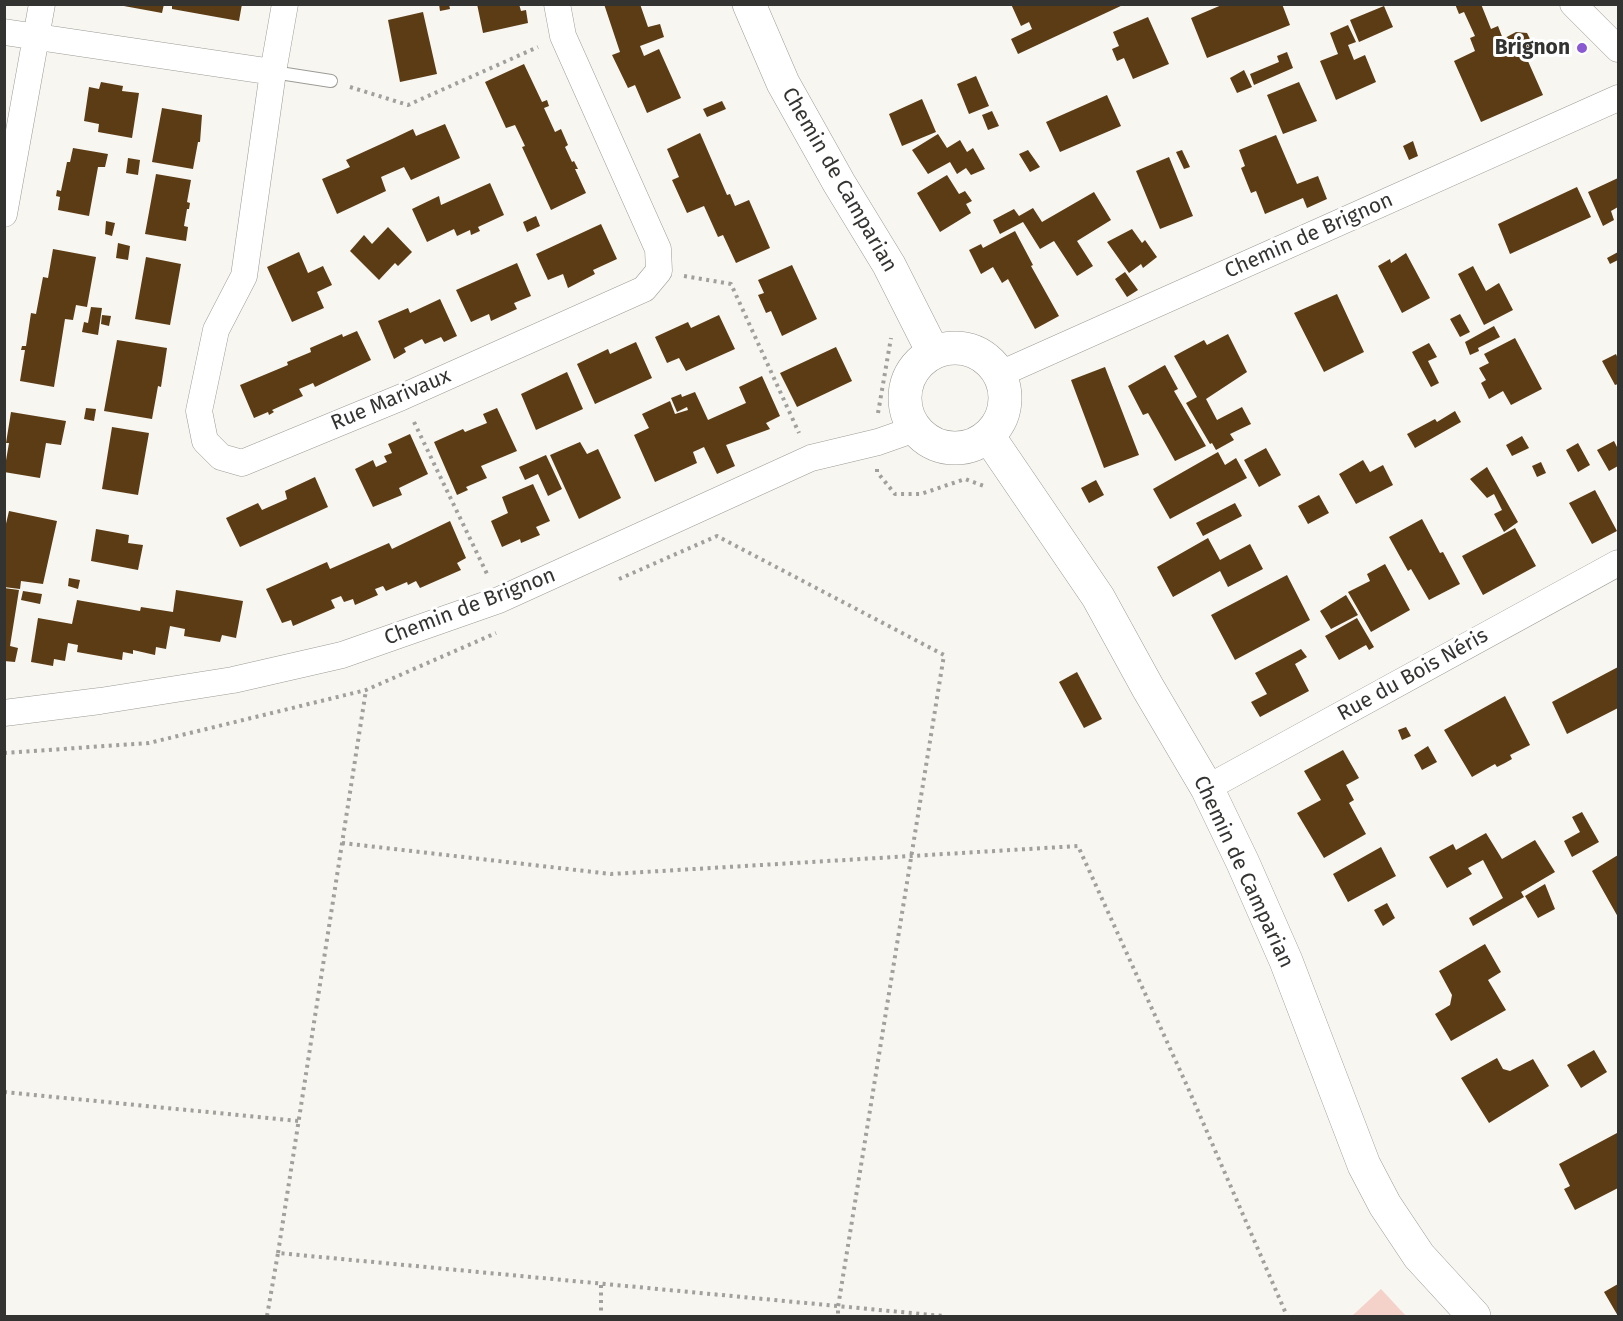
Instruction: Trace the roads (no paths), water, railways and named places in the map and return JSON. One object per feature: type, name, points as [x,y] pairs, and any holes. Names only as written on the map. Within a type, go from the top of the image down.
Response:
[{"type":"main road","name":"Chemin de Camparian","points":[[749,4],[783,84],[889,265],[933,352]]},
{"type":"main road","points":[[948,348],[964,348],[979,353],[991,362],[1000,374],[1005,391],[1005,408],[999,424],[989,437],[975,446],[958,449],[942,447],[927,440],[915,429],[904,401],[906,386],[911,372],[933,352],[948,348]]},
{"type":"main road","name":"Chemin de Camparian","points":[[989,437],[1098,597],[1207,788],[1286,962],[1364,1165],[1392,1216],[1419,1256],[1474,1317]]},
{"type":"street","points":[[4,214],[42,4]]},
{"type":"street","name":"Rue Marivaux","points":[[285,4],[244,276],[216,330],[199,411],[205,441],[221,457],[242,463],[402,397],[644,289],[659,271],[658,249],[563,36],[557,4]]},
{"type":"street","points":[[1574,4],[1618,50]]},
{"type":"street","points":[[4,32],[36,39],[273,72]]},
{"type":"street","name":"Chemin de Brignon","points":[[1000,374],[1618,98]]},
{"type":"street","name":"Chemin de Brignon","points":[[4,713],[100,701],[255,675],[342,655],[499,600],[811,458],[878,442],[915,429]]},
{"type":"street","name":"Rue du Bois Néris","points":[[1207,788],[1618,563]]},
{"type":"lane","points":[[273,72],[331,81]]},
{"type":"place","name":"Brignon","points":[[1582,48]]}]
